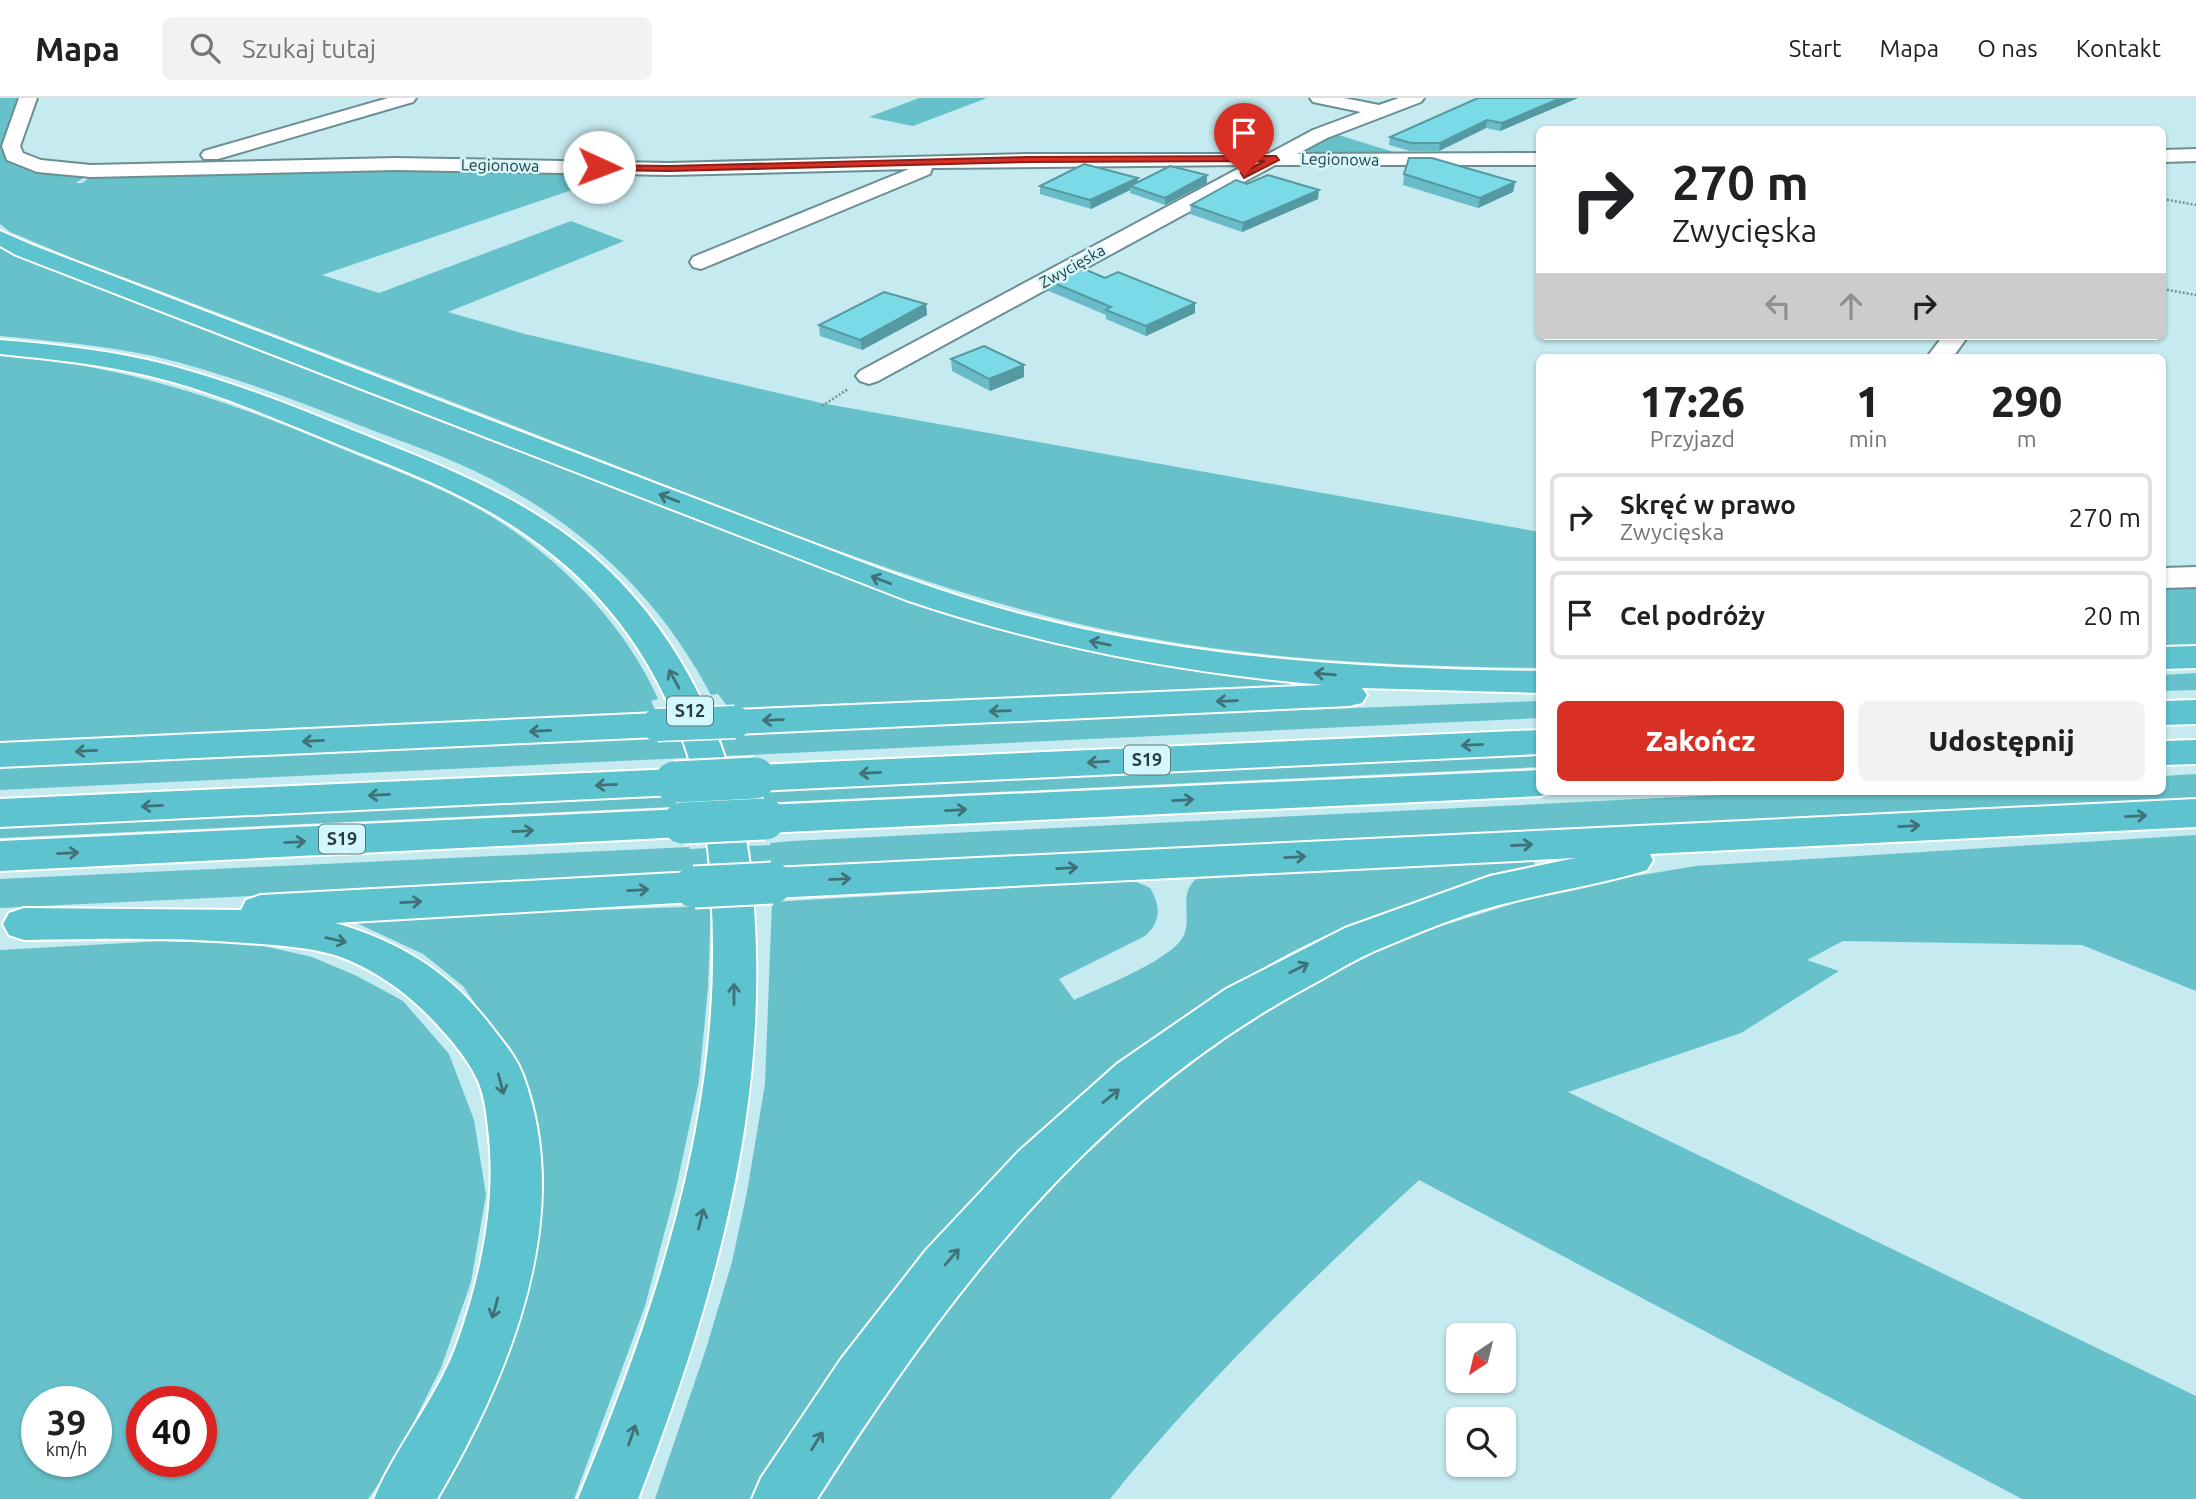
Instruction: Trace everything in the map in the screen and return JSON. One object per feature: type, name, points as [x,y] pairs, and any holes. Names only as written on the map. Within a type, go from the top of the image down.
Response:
[{"type":"highway","points":[[0,237],[24,250],[806,552],[973,611],[1089,641],[1204,661],[1380,679],[1536,683]]},
{"type":"highway","name":"S12","points":[[0,346],[107,360],[199,382],[268,406],[466,487],[519,518],[586,567],[634,620],[675,679],[689,707],[707,758],[722,807],[729,852],[735,921],[732,1047],[718,1147],[684,1285],[608,1499]]},
{"type":"highway","points":[[2166,658],[2196,657]]},
{"type":"highway","points":[[0,755],[1536,683]]},
{"type":"highway","points":[[2166,713],[2196,712]]},
{"type":"highway","name":"S19","points":[[0,813],[1536,742]]},
{"type":"highway","points":[[2166,753],[2196,752]]},
{"type":"highway","name":"S19","points":[[0,856],[1536,783]]},
{"type":"highway","points":[[12,924],[772,883],[2196,813]]},
{"type":"highway","points":[[782,1499],[868,1364],[944,1266],[984,1220],[1035,1166],[1104,1102],[1178,1044],[1252,993],[1363,937],[1406,919],[1502,888],[1623,861],[1841,829]]},
{"type":"highway","points":[[12,924],[173,923],[285,928],[350,944],[405,968],[443,999],[498,1072],[509,1114],[517,1171],[513,1229],[496,1307],[471,1379],[438,1443],[404,1499]]},
{"type":"street","name":"Legionowa","points":[[29,98],[13,140],[12,151],[25,163],[48,168],[92,171],[463,164],[669,169],[932,162],[1536,159]]},
{"type":"street","points":[[162,169],[407,98]]},
{"type":"street","points":[[1319,98],[1382,111]]},
{"type":"street","name":"Zwycięska","points":[[869,376],[1105,247],[1336,126],[1415,98]]},
{"type":"street","points":[[2166,156],[2196,155]]},
{"type":"street","points":[[701,262],[923,170],[932,162]]},
{"type":"street","points":[[1942,354],[1953,340]]},
{"type":"street","points":[[2166,578],[2196,577]]},
{"type":"path","points":[[2166,200],[2196,205]]},
{"type":"path","points":[[2166,290],[2196,295]]},
{"type":"shaded area","points":[[0,98],[22,98],[2,151],[8,159],[86,176],[76,183],[82,183],[92,176],[401,167],[628,171],[322,275],[379,293],[571,221],[624,241],[448,312],[525,334],[821,403],[1536,531],[1536,668],[1375,663],[1211,648],[1102,629],[973,596],[780,529],[72,258],[10,232],[0,224]]},
{"type":"shaded area","points":[[919,98],[987,98],[913,126],[869,117]]},
{"type":"shaded area","points":[[1329,132],[1403,155],[1302,154]]},
{"type":"shaded area","points":[[0,243],[127,298],[328,373],[859,582],[1323,687],[731,711],[718,694],[711,695],[668,627],[617,568],[556,519],[487,477],[312,407],[207,370],[115,349],[0,336]]},
{"type":"shaded area","points":[[0,354],[90,367],[174,387],[215,400],[298,430],[413,478],[484,512],[511,529],[562,570],[607,617],[644,671],[658,699],[651,701],[657,715],[0,743]]},
{"type":"shaded area","points":[[2196,583],[2196,646],[2166,647],[2166,584]]},
{"type":"shaded area","points":[[2196,673],[2196,690],[2166,691],[2166,675]]},
{"type":"shaded area","points":[[1536,701],[1536,718],[0,790],[0,764],[613,736]]},
{"type":"shaded area","points":[[1536,753],[1536,767],[0,838],[0,827]]},
{"type":"shaded area","points":[[2196,774],[2196,802],[0,908],[0,879],[690,849],[770,845],[793,841],[1720,795],[2166,795],[2166,776]]},
{"type":"shaded area","points":[[2196,835],[2196,991],[2082,945],[1843,941],[1807,960],[1839,971],[1741,1033],[1568,1092],[2196,1396],[2196,1499],[2022,1499],[1419,1180],[1338,1256],[1220,1374],[1182,1414],[1110,1499],[815,1499],[934,1316],[1030,1205],[1139,1099],[1275,1002],[1412,935],[1564,888],[1696,866]]},
{"type":"shaded area","points":[[1533,861],[1535,865],[1419,900],[1321,938],[1264,967],[1157,1039],[1131,1058],[753,1499],[655,1499],[706,1349],[732,1262],[747,1192],[765,1084],[772,902],[1128,881],[1150,888],[1158,913],[1154,925],[1145,936],[1059,979],[1074,1000],[1135,972],[1166,954],[1177,944],[1186,928],[1186,898],[1196,879]]},
{"type":"shaded area","points":[[711,906],[708,988],[699,1081],[676,1189],[645,1306],[574,1499],[424,1499],[498,1358],[506,1049],[463,986],[423,954],[348,919]]},
{"type":"shaded area","points":[[163,941],[255,944],[312,957],[357,976],[403,1001],[449,1054],[474,1120],[486,1195],[471,1282],[441,1368],[392,1465],[368,1499],[0,1499],[0,950]]},
{"type":"building","points":[[1478,98],[1561,98],[1502,123],[1487,120],[1440,143],[1411,143],[1390,137]]},
{"type":"building","points":[[1409,158],[1432,158],[1515,182],[1480,198],[1404,174]]},
{"type":"building","points":[[1084,164],[1138,178],[1090,200],[1040,186]]},
{"type":"building","points":[[1170,166],[1207,175],[1165,198],[1130,186]]},
{"type":"building","points":[[1268,175],[1319,190],[1243,223],[1191,205],[1236,180],[1247,184]]},
{"type":"building","points":[[1077,266],[1105,278],[1118,272],[1195,303],[1146,326],[1106,310],[1111,307],[1049,281]]},
{"type":"building","points":[[884,292],[926,304],[860,340],[819,325]]},
{"type":"building","points":[[984,346],[1024,365],[989,379],[951,359]]},
{"type":"route","points":[[599,167],[669,169],[1029,160],[1276,159],[1244,175]]}]
